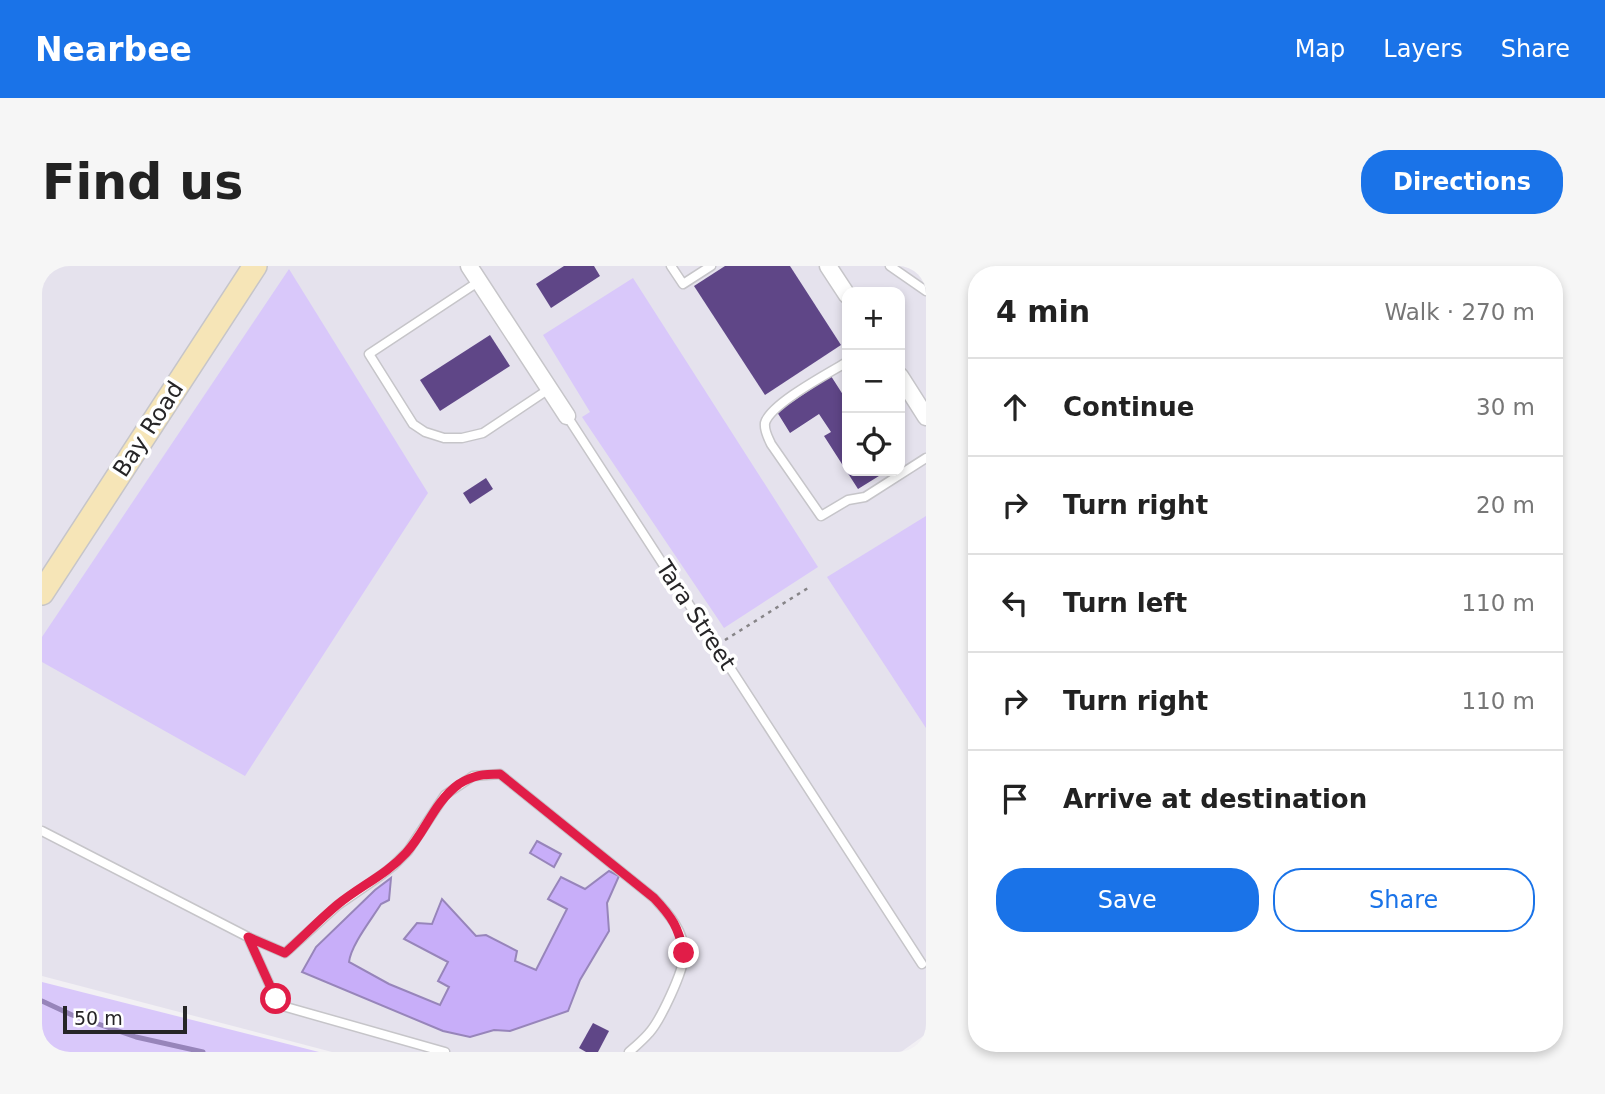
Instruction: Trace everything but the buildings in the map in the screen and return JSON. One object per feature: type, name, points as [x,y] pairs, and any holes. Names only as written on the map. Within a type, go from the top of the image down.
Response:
[{"type":"street","name":"Bay Road","points":[[42,593],[255,266]]},
{"type":"street","name":"Tara Street","points":[[469,266],[567,415]]},
{"type":"street","points":[[831,267],[842,287]]},
{"type":"street","points":[[905,384],[926,417]]},
{"type":"lane","points":[[671,266],[683,284],[711,266]]},
{"type":"lane","points":[[893,266],[926,291]]},
{"type":"lane","points":[[478,282],[369,354],[409,418],[419,429],[432,435],[452,438],[472,436],[490,428],[549,389]]},
{"type":"lane","points":[[842,365],[777,407],[766,419],[765,426],[771,444],[821,516],[848,500],[865,497],[926,458]]},
{"type":"lane","name":"Tara Street","points":[[567,415],[922,964]]},
{"type":"lane","points":[[42,831],[248,937],[285,953],[338,905],[401,858],[445,795],[472,776],[500,774],[654,898],[676,926],[684,953],[680,973],[660,1017],[650,1032],[629,1052]]},
{"type":"lane","points":[[248,937],[276,999],[286,1007],[445,1052]]},
{"type":"path","points":[[716,646],[808,588]]},
{"type":"shaded area","points":[[42,266],[926,266],[926,1034],[901,1052],[332,1052],[42,976]]},
{"type":"shaded area","points":[[289,269],[428,493],[245,776],[42,662],[42,637]]},
{"type":"shaded area","points":[[633,278],[818,567],[724,628],[582,417],[590,412],[543,335]]},
{"type":"shaded area","points":[[926,516],[926,728],[827,577]]},
{"type":"shaded area","points":[[537,841],[561,854],[554,867],[530,853]]},
{"type":"shaded area","points":[[609,871],[619,876],[607,903],[609,931],[580,980],[568,1011],[510,1031],[494,1030],[470,1037],[443,1031],[302,972],[316,947],[391,878],[389,900],[381,904],[362,933],[349,962],[389,984],[440,1005],[449,987],[438,981],[448,962],[404,939],[417,923],[432,924],[442,899],[476,936],[486,935],[517,951],[515,961],[536,970],[567,909],[548,899],[561,877],[585,889]]},
{"type":"shaded area","points":[[42,982],[319,1052],[42,1052]]},
{"type":"waterway","points":[[42,1001],[72,1015],[136,1037],[203,1052]]},
{"type":"route","points":[[276,999],[248,937],[285,953],[338,905],[393,866],[408,851],[445,795],[472,776],[489,774],[500,774],[654,898],[671,917],[680,935],[684,953]]}]
